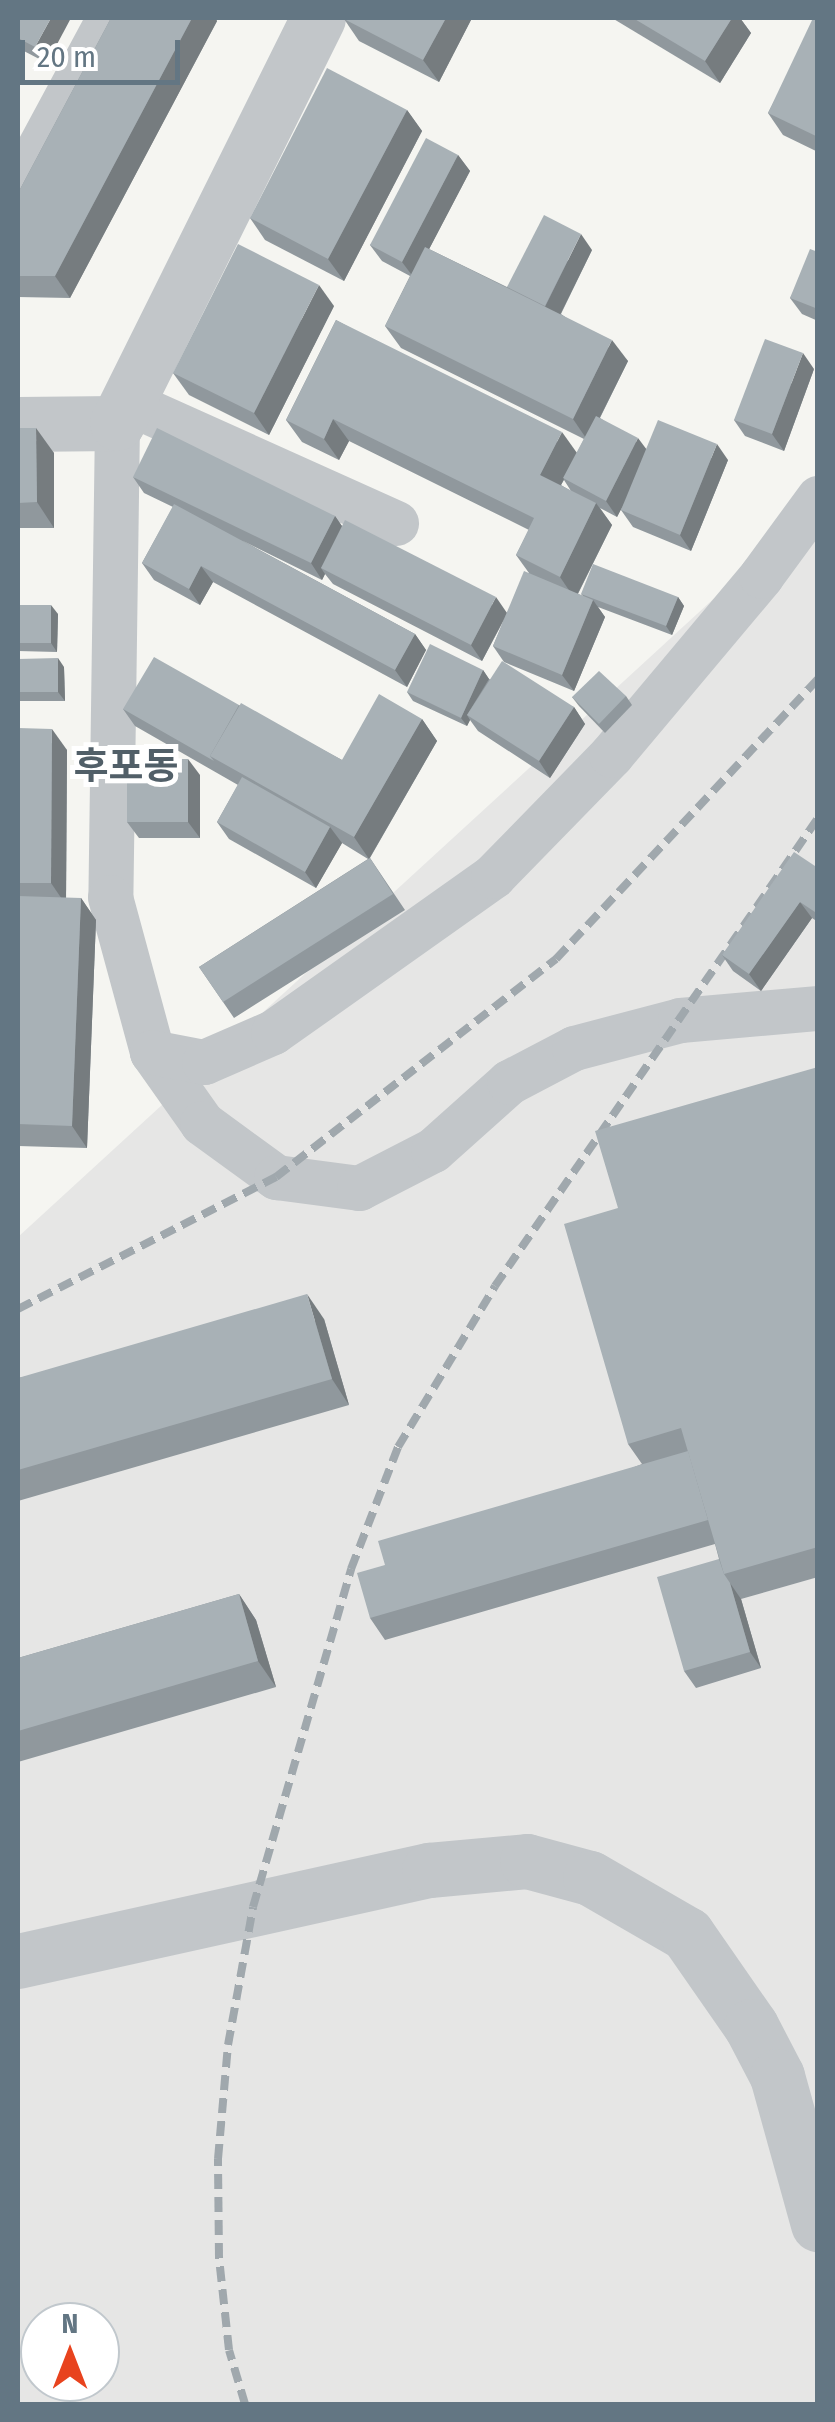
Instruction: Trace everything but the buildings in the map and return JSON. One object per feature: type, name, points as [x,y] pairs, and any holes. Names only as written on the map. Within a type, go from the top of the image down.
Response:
[{"type":"street","points":[[18,170],[26,170],[109,18]]},
{"type":"street","points":[[318,18],[122,413],[110,897],[128,982],[152,1052],[202,1122],[276,1178],[359,1188],[433,1150],[509,1082],[574,1048],[680,1020],[818,1008]]},
{"type":"street","points":[[18,424],[122,413],[396,523]]},
{"type":"street","points":[[152,1052],[204,1062],[273,1032],[493,876],[611,755],[761,576],[818,498]]},
{"type":"street","points":[[18,1961],[429,1870],[526,1861],[590,1878],[686,1934],[751,2026],[776,2076],[818,2224]]},
{"type":"shaded area","points":[[817,504],[817,2404],[18,2404],[18,1237]]},
{"type":"railway","points":[[18,1309],[276,1177],[556,959],[818,679]]},
{"type":"railway","points":[[245,2404],[229,2350],[219,2258],[218,2159],[228,2045],[253,1907],[351,1569],[398,1447],[495,1286],[818,818]]},
{"type":"district","name":"후포동","points":[[126,767]]}]
